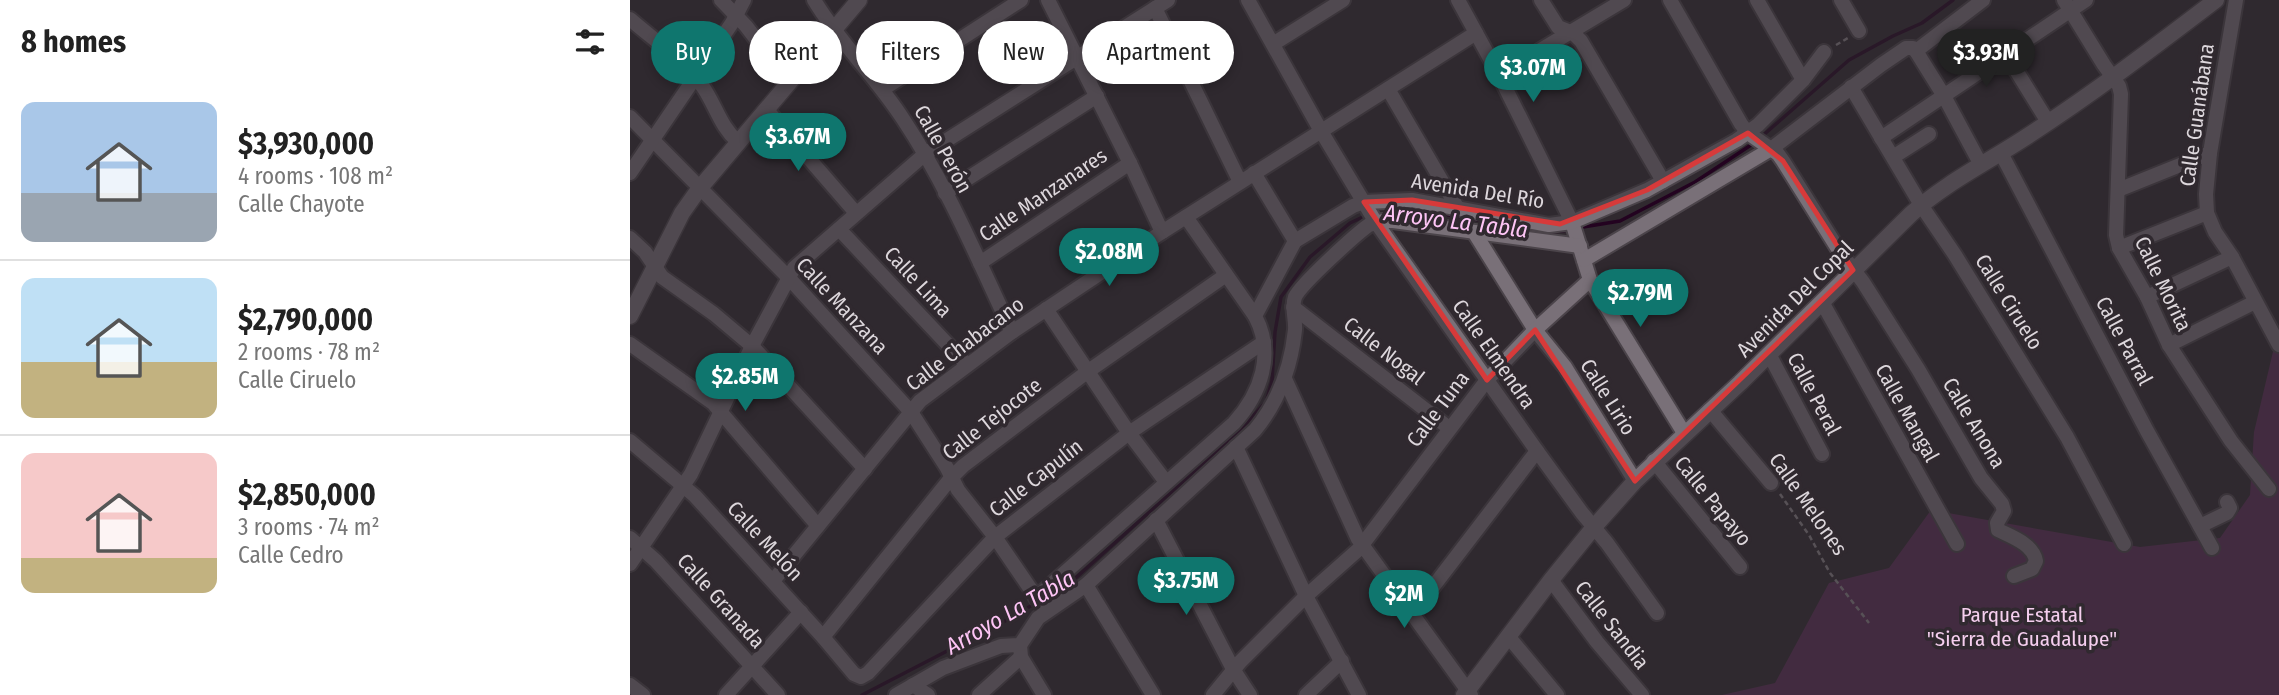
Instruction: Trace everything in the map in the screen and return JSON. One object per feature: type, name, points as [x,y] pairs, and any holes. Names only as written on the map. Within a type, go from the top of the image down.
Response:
[{"type":"street","points":[[721,0],[749,31]]},
{"type":"street","points":[[734,21],[744,0]]},
{"type":"street","name":"Calle Perón","points":[[814,0],[829,21]]},
{"type":"street","points":[[840,21],[859,0]]},
{"type":"street","points":[[883,89],[1021,0]]},
{"type":"street","points":[[1048,0],[1162,232]]},
{"type":"street","points":[[630,564],[636,542],[684,486],[752,346],[794,268],[925,154],[1168,0]]},
{"type":"street","name":"Calle Elmendra","points":[[1248,0],[1365,205],[1537,451],[1657,612]]},
{"type":"street","points":[[1273,44],[1343,0]]},
{"type":"street","points":[[1458,0],[1499,75],[1577,237],[1590,281],[1684,433]]},
{"type":"street","points":[[1541,0],[1558,27],[1581,41],[1663,181]]},
{"type":"street","points":[[1670,0],[1731,109],[1760,141],[1783,161],[1853,270]]},
{"type":"street","points":[[1756,0],[1803,80]]},
{"type":"street","points":[[1843,0],[1859,32]]},
{"type":"street","name":"Avenida Del Río","points":[[1376,221],[1474,232],[1577,237],[1760,141],[1851,87],[1906,48],[1916,51],[1983,0]]},
{"type":"street","points":[[1881,138],[2006,54],[2068,5],[2086,0]]},
{"type":"street","name":"Avenida Del Copal","points":[[1467,694],[1551,580],[1635,481],[1921,205],[2114,77],[2216,0]]},
{"type":"street","name":"Calle Guanábana","points":[[2236,0],[2210,153],[2207,213],[2279,345]]},
{"type":"street","points":[[1499,75],[1622,1]]},
{"type":"street","name":"Calle Morita","points":[[2068,5],[2114,77],[2121,94],[2116,234],[2119,248],[2147,297],[2169,345],[2231,441],[2269,489]]},
{"type":"street","points":[[1154,8],[1240,182]]},
{"type":"street","points":[[630,19],[651,38]]},
{"type":"street","name":"Calle Chabacano","points":[[773,581],[920,401],[1012,332],[1186,216],[1476,33]]},
{"type":"street","name":"Calle Perón","points":[[842,38],[883,89],[925,154],[1012,332]]},
{"type":"street","points":[[1916,51],[1981,165]]},
{"type":"street","name":"Avenida Del Río","points":[[1577,237],[1663,181],[1760,141],[1824,52]]},
{"type":"street","points":[[2006,54],[2048,122]]},
{"type":"street","points":[[630,173],[689,84]]},
{"type":"street","points":[[700,84],[724,127],[738,142]]},
{"type":"street","points":[[630,316],[682,214],[699,189],[787,84]]},
{"type":"street","name":"Calle Ciruelo","points":[[1851,87],[1921,205],[1955,255],[2067,437],[2124,544]]},
{"type":"street","points":[[1388,89],[1457,207]]},
{"type":"street","points":[[945,193],[1097,96]]},
{"type":"street","points":[[767,110],[856,213]]},
{"type":"street","name":"Calle Manzana","points":[[630,117],[788,277],[911,412],[951,478],[1041,605]]},
{"type":"street","points":[[1893,158],[1929,134]]},
{"type":"street","name":"Calle Parral","points":[[2001,153],[2211,548]]},
{"type":"street","points":[[2119,190],[2210,153]]},
{"type":"street","name":"Calle Manzanares","points":[[980,263],[1130,163]]},
{"type":"street","points":[[1254,173],[1295,241],[1255,316]]},
{"type":"street","name":"Avenida Del Río","points":[[1295,241],[1353,206],[1412,200],[1549,225],[1577,237]]},
{"type":"street","points":[[2119,248],[2207,213]]},
{"type":"street","points":[[979,695],[1020,651],[1041,605],[1166,482],[1234,423],[1256,395],[1261,380],[1264,342],[1261,327],[1186,216]]},
{"type":"street","points":[[1041,605],[1064,602],[1086,585],[1264,418],[1285,379],[1295,328],[1295,299],[1304,285],[1363,229],[1376,221]]},
{"type":"street","name":"Calle Lima","points":[[839,229],[967,365]]},
{"type":"street","name":"Calle Lirio","points":[[1474,232],[1535,330],[1565,367],[1635,481]]},
{"type":"street","points":[[630,238],[645,252],[668,282],[714,314],[752,346],[865,469]]},
{"type":"street","points":[[2147,297],[2232,257]]},
{"type":"street","name":"Calle Anona","points":[[1853,270],[1918,369],[1981,478],[2002,505],[2004,511],[1996,528],[2030,548],[2036,558],[2032,569],[2025,574],[2014,576]]},
{"type":"street","name":"Calle Tejocote","points":[[823,636],[951,478],[976,455],[1087,372],[1226,275]]},
{"type":"street","name":"Calle Tuna","points":[[1213,695],[1233,669],[1306,596],[1363,545],[1487,380],[1535,330],[1590,281]]},
{"type":"street","name":"Calle Mangal","points":[[1822,302],[1956,544]]},
{"type":"street","points":[[2169,345],[2255,302]]},
{"type":"street","name":"Calle Nogal","points":[[1293,307],[1449,428]]},
{"type":"street","points":[[1046,309],[1129,433],[1166,482]]},
{"type":"street","name":"Calle Capulín","points":[[861,677],[868,673],[995,537],[1129,433],[1264,342]]},
{"type":"street","points":[[630,344],[722,412],[818,526]]},
{"type":"street","name":"Calle Peral","points":[[1769,354],[1822,454]]},
{"type":"street","points":[[1285,379],[1354,532],[1467,694]]},
{"type":"street","name":"Calle Melones","points":[[1710,410],[1771,483]]},
{"type":"street","name":"Calle Melón","points":[[630,441],[684,486],[823,636],[854,674],[861,677]]},
{"type":"street","points":[[1236,447],[1306,596],[1359,695]]},
{"type":"street","points":[[1413,613],[1537,451]]},
{"type":"street","name":"Calle Papayo","points":[[1654,461],[1740,567]]},
{"type":"street","points":[[2200,526],[2227,513],[2230,508],[2227,502]]},
{"type":"street","points":[[1156,520],[1233,669],[1250,695]]},
{"type":"street","name":"Calle Granada","points":[[636,542],[778,695]]},
{"type":"street","name":"Calle Sandia","points":[[1551,580],[1597,642],[1642,695]]},
{"type":"street","points":[[1086,585],[1153,695]]},
{"type":"street","points":[[726,695],[801,612]]},
{"type":"street","points":[[1508,636],[1557,695]]},
{"type":"street","points":[[896,695],[943,668],[1001,646],[1020,651],[1044,695]]},
{"type":"street","points":[[1306,695],[1342,661]]},
{"type":"street","points":[[630,685],[643,695]]},
{"type":"street","points":[[913,685],[928,695]]},
{"type":"path","points":[[1824,52],[1859,32]]},
{"type":"path","name":"Calle Melones","points":[[1771,483],[1809,536],[1830,573],[1869,623]]},
{"type":"highlighted area","points":[[1748,133],[1783,161],[1853,270],[1635,481],[1535,330],[1487,380],[1364,202],[1412,200],[1560,224],[1647,190]]},
{"type":"green space","name":"Parque Estatal \"Sierra de Guadalupe\"","points":[[2279,335],[2279,695],[1722,695],[1775,683],[1829,583],[1889,568],[1931,510],[2140,547],[2220,538],[2250,495],[2254,432]]},
{"type":"waterway","name":"Arroyo La Tabla","points":[[1760,138],[1849,60],[1922,23],[1953,0]]},
{"type":"waterway","name":"Arroyo La Tabla","points":[[1577,228],[1620,221],[1695,182],[1754,143]]},
{"type":"waterway","name":"Arroyo La Tabla","points":[[1374,211],[1381,207],[1438,213],[1552,232],[1569,230]]},
{"type":"waterway","name":"Arroyo La Tabla","points":[[1047,596],[1070,583],[1241,429],[1266,402],[1272,381],[1275,332],[1281,297],[1310,257],[1350,223],[1367,215]]},
{"type":"waterway","name":"Arroyo La Tabla","points":[[862,695],[1034,604]]}]
